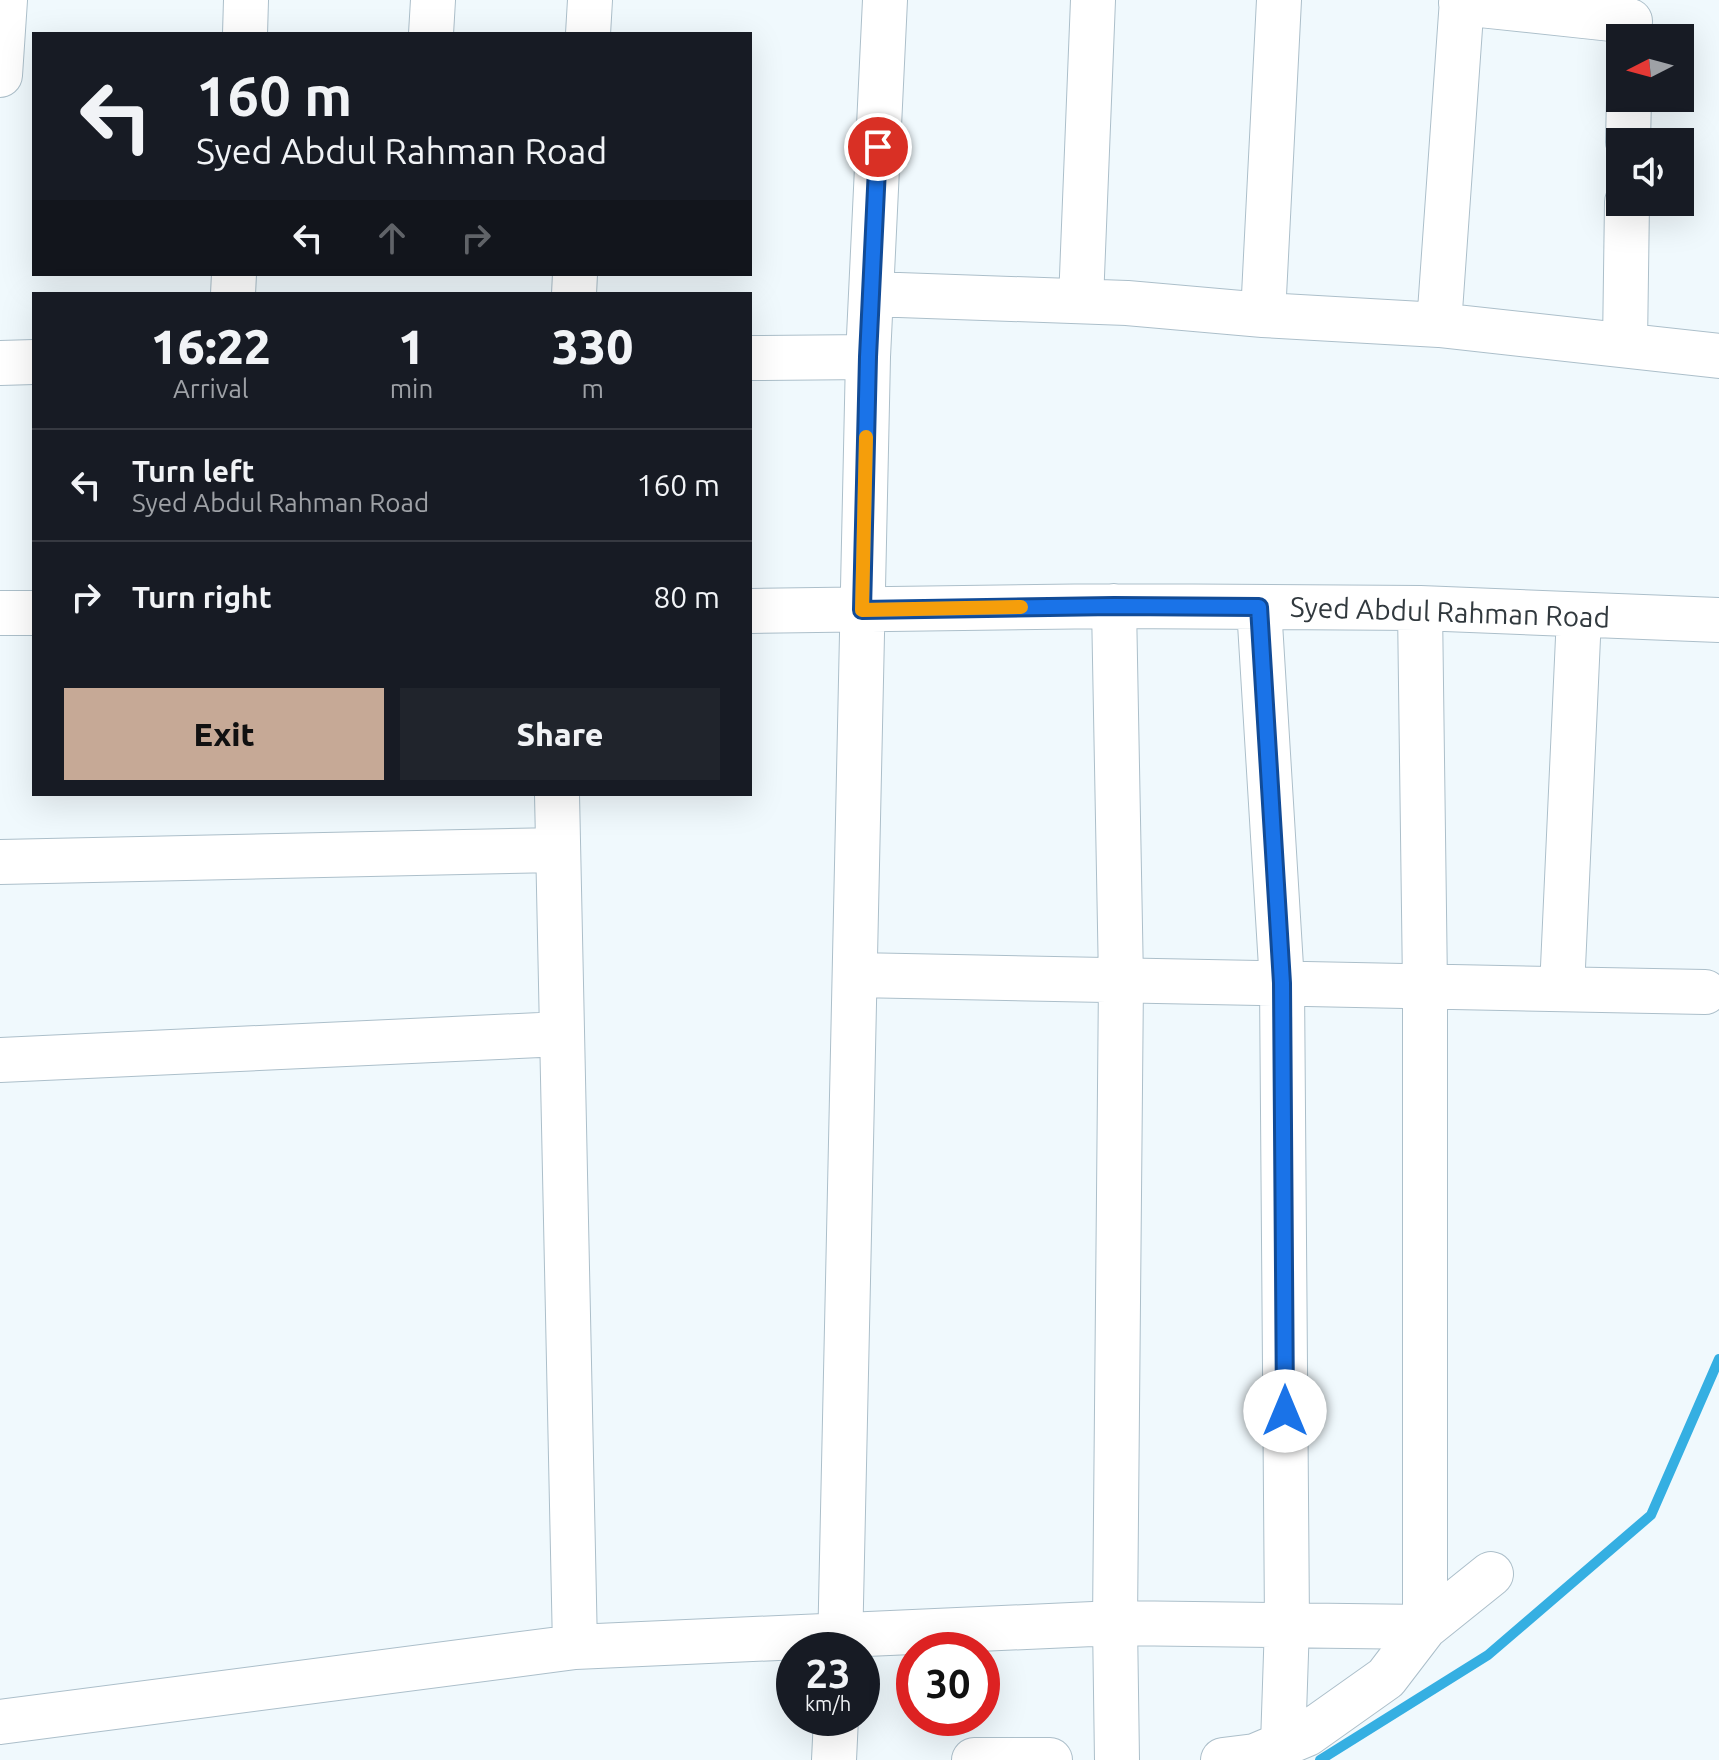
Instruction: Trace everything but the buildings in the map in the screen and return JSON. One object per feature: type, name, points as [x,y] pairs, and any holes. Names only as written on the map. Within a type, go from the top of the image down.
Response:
[{"type":"street","points":[[0,75],[5,0]]},
{"type":"street","points":[[245,32],[246,0]]},
{"type":"street","points":[[431,32],[433,0]]},
{"type":"street","points":[[588,32],[590,0]]},
{"type":"street","points":[[841,1632],[868,357],[885,0]]},
{"type":"street","points":[[1081,301],[1093,0]]},
{"type":"street","points":[[1263,315],[1279,0]]},
{"type":"street","points":[[1439,325],[1462,2],[1630,21],[1630,24]]},
{"type":"street","points":[[1625,345],[1627,216]]},
{"type":"street","points":[[871,294],[1081,301],[1439,325],[1719,356]]},
{"type":"street","points":[[752,358],[868,357]]},
{"type":"street","points":[[0,363],[32,362]]},
{"type":"street","points":[[1114,606],[1121,980],[1115,1623],[1117,1760]]},
{"type":"street","name":"Syed Abdul Rahman Road","points":[[752,611],[1114,606],[1420,608],[1719,620]]},
{"type":"street","points":[[1259,607],[1282,983],[1287,1624],[1283,1744]]},
{"type":"street","points":[[1420,608],[1425,986],[1425,1627]]},
{"type":"street","points":[[0,613],[32,613]]},
{"type":"street","points":[[1562,989],[1579,616]]},
{"type":"street","points":[[557,796],[575,1647]]},
{"type":"street","points":[[0,862],[557,850]]},
{"type":"street","points":[[855,975],[1705,992]]},
{"type":"street","points":[[0,1060],[561,1034]]},
{"type":"street","points":[[1223,1760],[1255,1756],[1307,1734],[1386,1678],[1425,1627],[1491,1574]]},
{"type":"street","points":[[880,1640],[1115,1623],[1425,1627]]},
{"type":"street","points":[[0,1722],[575,1647],[776,1644]]},
{"type":"street","points":[[834,1760],[835,1736]]},
{"type":"street","points":[[974,1760],[1050,1760]]},
{"type":"waterway","points":[[1320,1760],[1488,1655],[1651,1515],[1719,1359]]},
{"type":"slow traffic","points":[[866,437],[862,610],[1021,607]]},
{"type":"route","points":[[878,147],[868,357],[862,610],[1259,607],[1282,983],[1285,1411]]}]
